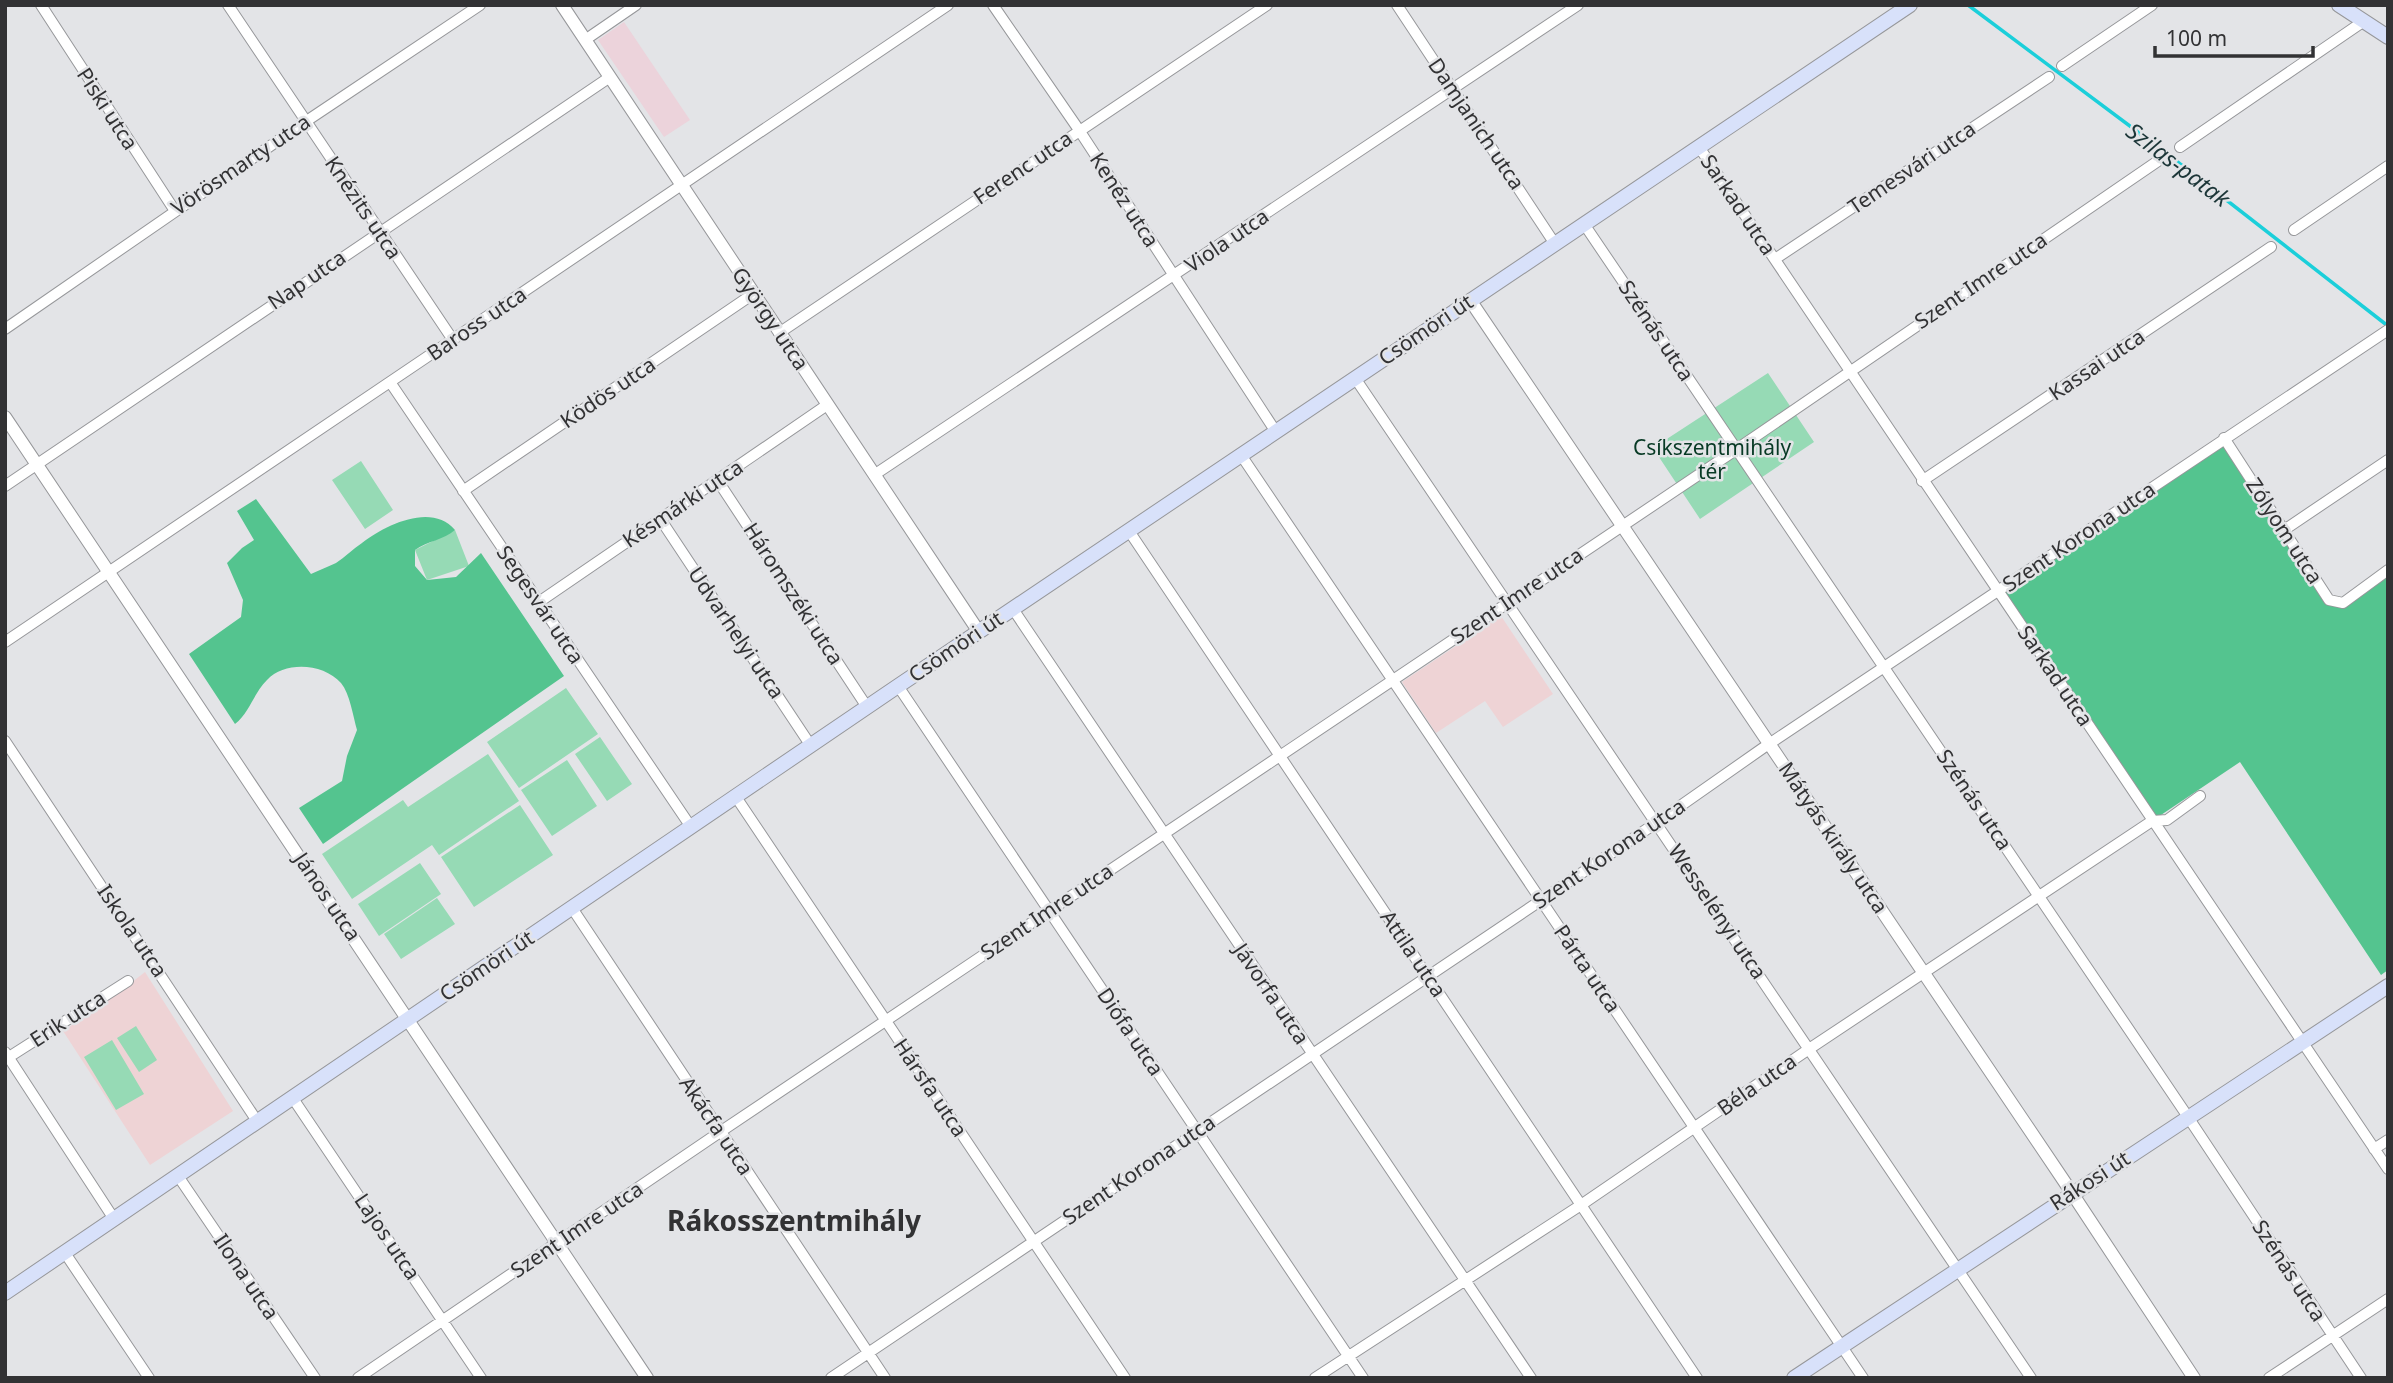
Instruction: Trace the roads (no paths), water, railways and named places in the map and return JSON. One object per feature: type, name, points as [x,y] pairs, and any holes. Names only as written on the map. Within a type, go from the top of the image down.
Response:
[{"type":"main road","name":"Csömöri út","points":[[5,1293],[898,686],[1910,5]]},
{"type":"main road","points":[[2342,6],[2388,37]]},
{"type":"main road","name":"Rákosi út","points":[[1794,1378],[2388,986]]},
{"type":"street","name":"Piski utca","points":[[41,5],[72,57],[174,211]]},
{"type":"street","name":"Vörösmarty utca","points":[[5,329],[304,122],[480,5]]},
{"type":"street","name":"György utca","points":[[562,5],[979,632]]},
{"type":"street","points":[[585,40],[636,5]]},
{"type":"street","name":"Baross utca","points":[[5,642],[948,5]]},
{"type":"street","name":"Kenéz utca","points":[[993,5],[1079,130],[1276,432]]},
{"type":"street","name":"Ferenc utca","points":[[779,333],[1267,5]]},
{"type":"street","name":"Damjanich utca","points":[[1397,5],[1555,244]]},
{"type":"street","name":"Viola utca","points":[[874,475],[1578,5]]},
{"type":"street","points":[[2062,66],[2151,5]]},
{"type":"street","name":"Knézits utca","points":[[233,7],[304,122],[453,340]]},
{"type":"street","points":[[2180,147],[2364,21]]},
{"type":"street","name":"Nap utca","points":[[5,485],[610,77]]},
{"type":"street","name":"Temesvári utca","points":[[1774,259],[2049,77]]},
{"type":"street","name":"Sarkad utca","points":[[1699,147],[2388,1169]]},
{"type":"street","name":"Szent Imre utca","points":[[358,1378],[1163,833],[1737,449],[2158,161]]},
{"type":"street","points":[[2294,230],[2388,166]]},
{"type":"street","name":"Szénás utca","points":[[1584,224],[2039,896],[2361,1378]]},
{"type":"street","name":"Kassai utca","points":[[1922,481],[2271,247]]},
{"type":"street","name":"Ködös utca","points":[[463,491],[753,294]]},
{"type":"street","name":"Mátyás király utca","points":[[1470,300],[2194,1378]]},
{"type":"street","name":"Szent Korona utca","points":[[831,1378],[2385,332]]},
{"type":"street","name":"Wesselényi utca","points":[[1355,378],[2031,1378]]},
{"type":"street","name":"Segesvár utca","points":[[390,382],[691,827]]},
{"type":"street","name":"Késmárki utca","points":[[539,602],[827,405]]},
{"type":"street","name":"János utca","points":[[5,417],[647,1378]]},
{"type":"street","name":"Zólyom utca","points":[[2224,438],[2326,597],[2333,602],[2343,603],[2388,570]]},
{"type":"street","name":"Párta utca","points":[[1241,455],[1863,1378]]},
{"type":"street","points":[[2284,530],[2388,460]]},
{"type":"street","name":"Háromszéki utca","points":[[718,481],[867,707]]},
{"type":"street","name":"Udvarhelyi utca","points":[[661,520],[811,747]]},
{"type":"street","name":"Attila utca","points":[[1129,531],[1697,1378]]},
{"type":"street","name":"Jávorfa utca","points":[[1013,609],[1531,1378]]},
{"type":"street","name":"Diófa utca","points":[[898,686],[1363,1378]]},
{"type":"street","name":"Iskola utca","points":[[5,741],[257,1121]]},
{"type":"street","name":"Béla utca","points":[[1315,1378],[1581,1205],[1809,1049],[2152,821],[2167,820],[2200,796]]},
{"type":"street","name":"Hársfa utca","points":[[736,797],[1125,1378]]},
{"type":"street","name":"Akácfa utca","points":[[572,908],[886,1378]]},
{"type":"street","name":"Erik utca","points":[[7,1055],[128,981]]},
{"type":"street","points":[[7,1055],[114,1219]]},
{"type":"street","name":"Lajos utca","points":[[292,1097],[481,1378]]},
{"type":"street","points":[[2374,1149],[2388,1140]]},
{"type":"street","name":"Ilona utca","points":[[178,1176],[315,1378]]},
{"type":"street","points":[[65,1253],[149,1378]]},
{"type":"street","points":[[2269,1378],[2388,1299]]},
{"type":"waterway","name":"Szilas-patak","points":[[1968,5],[2166,153],[2388,326]]},
{"type":"district","name":"Rákosszentmihály","points":[[794,1221]]},
{"type":"park label","name":"Csíkszentmihály tér","points":[[1712,460]]}]
